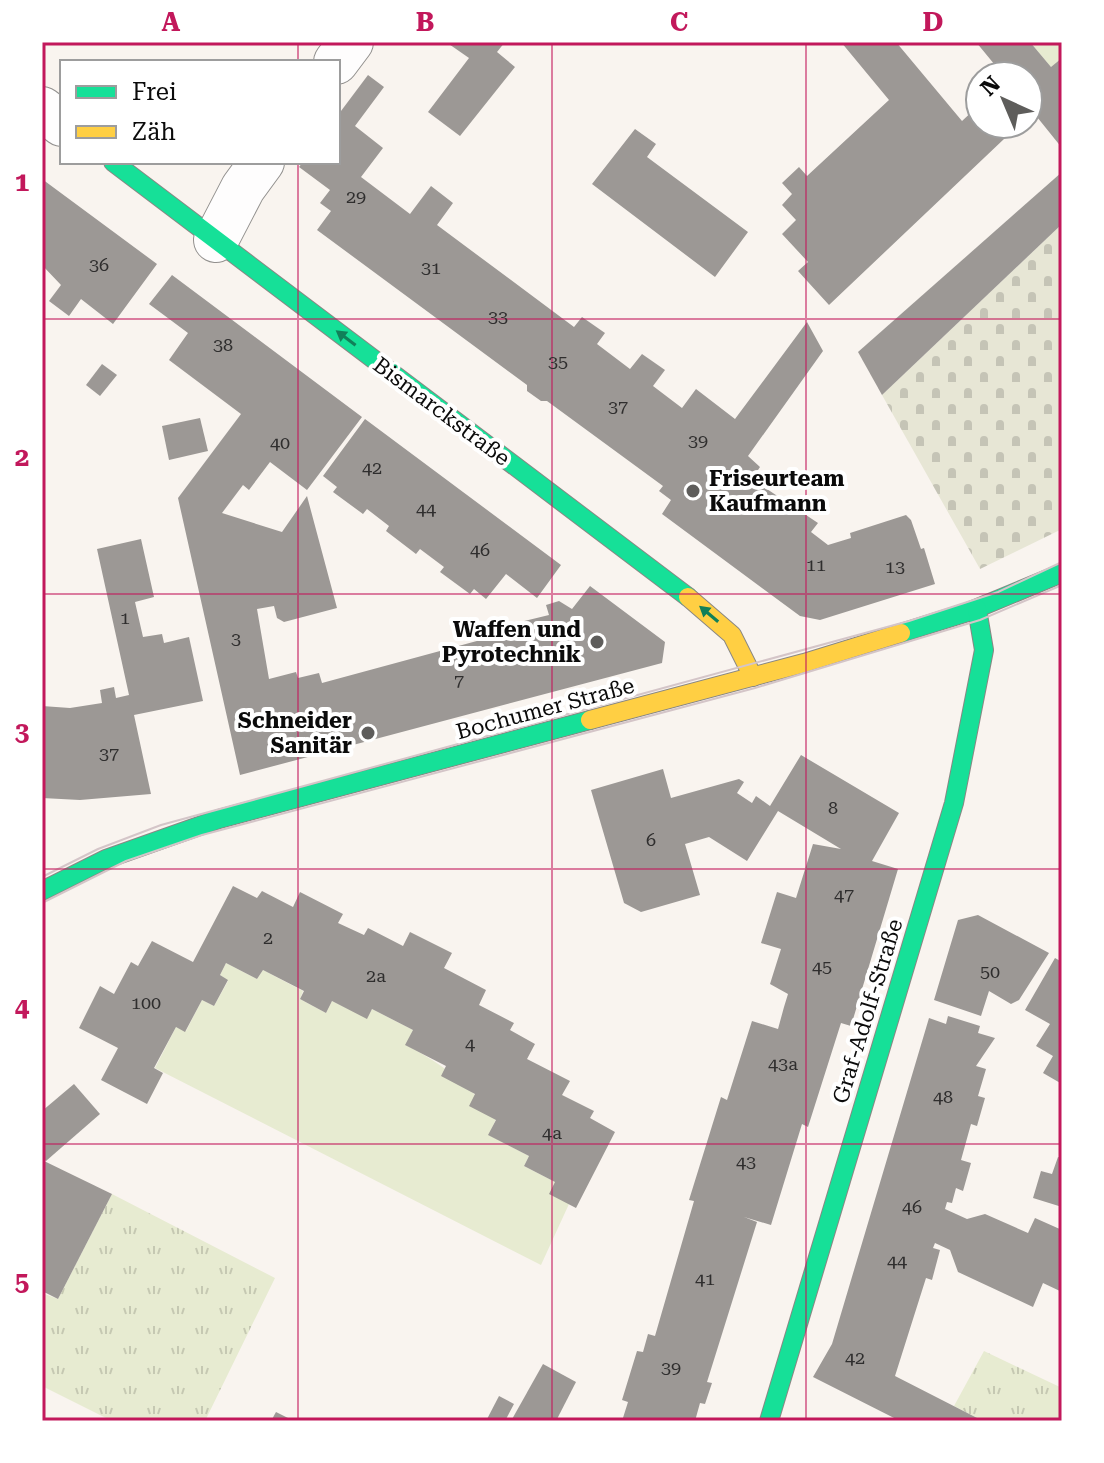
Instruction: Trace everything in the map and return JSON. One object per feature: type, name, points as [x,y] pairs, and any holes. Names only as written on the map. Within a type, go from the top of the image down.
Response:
[{"type":"street","points":[[338,60],[351,42]]},
{"type":"street","points":[[42,109],[60,122]]},
{"type":"street","name":"Bismarckstraße","points":[[116,164],[712,615],[732,635],[753,677]]},
{"type":"street","points":[[216,240],[243,188],[261,164]]},
{"type":"street","name":"Bochumer Straße","points":[[42,891],[68,875],[142,844],[219,819],[753,677],[977,609],[1062,573]]},
{"type":"street","name":"Graf-Adolf-Straße","points":[[769,1421],[954,803],[984,650],[977,609]]},
{"type":"street","points":[[50,862],[68,875]]},
{"type":"green space","points":[[1030,42],[1062,42],[1062,80]]},
{"type":"green space","points":[[1062,224],[1062,529],[980,569],[882,395]]},
{"type":"green space","points":[[226,963],[257,979],[263,970],[303,991],[300,999],[326,1013],[332,1001],[367,1018],[372,1009],[413,1030],[406,1045],[445,1068],[466,1086],[496,1119],[489,1135],[529,1156],[524,1166],[555,1182],[569,1204],[541,1265],[155,1068],[176,1027],[186,1031],[202,1000],[214,1006],[228,981],[220,975]]},
{"type":"green space","points":[[112,1194],[275,1278],[205,1421],[112,1421],[42,1386],[42,1293],[58,1299]]},
{"type":"green space","points":[[984,1351],[1062,1388],[1062,1421],[983,1421],[954,1406]]},
{"type":"building","points":[[446,42],[505,42],[497,52],[515,67],[460,136],[428,112],[469,58]]},
{"type":"building","points":[[841,42],[896,42],[962,121],[964,119],[964,140],[1003,140],[829,305],[798,271],[808,262],[782,234],[796,220],[782,205],[792,194],[782,183],[799,167],[807,176],[889,100]]},
{"type":"building","points":[[976,42],[1030,42],[1051,67],[1062,58],[1062,148],[1044,126],[1044,60],[991,60]]},
{"type":"building","points":[[368,75],[384,87],[355,126],[383,148],[361,177],[410,214],[431,186],[453,203],[437,225],[574,327],[582,317],[605,333],[597,344],[630,369],[642,354],[665,370],[653,386],[682,408],[696,389],[735,419],[807,322],[823,351],[748,456],[760,467],[752,479],[818,523],[811,532],[828,545],[851,538],[850,533],[906,515],[911,520],[921,549],[924,548],[935,584],[820,620],[800,616],[662,514],[671,500],[659,491],[663,486],[547,401],[541,401],[527,391],[527,385],[317,230],[331,211],[320,203],[330,190],[299,167],[301,164],[340,164],[340,112]]},
{"type":"building","points":[[635,129],[656,144],[647,157],[748,232],[715,277],[592,184]]},
{"type":"building","points":[[1062,172],[1062,224],[882,395],[858,352]]},
{"type":"building","points":[[42,179],[157,264],[113,324],[81,299],[69,316],[49,301],[61,285],[42,265]]},
{"type":"building","points":[[172,275],[362,417],[307,490],[270,462],[249,490],[243,485],[222,513],[282,532],[307,496],[337,608],[284,622],[277,618],[274,606],[257,609],[269,679],[296,672],[298,678],[319,673],[322,683],[514,631],[512,624],[549,615],[546,605],[559,601],[572,609],[590,586],[665,642],[662,663],[240,775],[178,498],[241,414],[169,360],[188,333],[149,304]]},
{"type":"building","points":[[102,364],[117,375],[100,396],[86,385]]},
{"type":"building","points":[[200,418],[208,451],[169,460],[162,426]]},
{"type":"building","points":[[365,419],[561,565],[537,598],[506,574],[486,599],[474,589],[470,594],[440,572],[444,567],[420,549],[416,554],[386,531],[389,526],[367,509],[363,514],[333,492],[337,487],[323,476]]},
{"type":"building","points":[[141,539],[154,597],[135,602],[143,637],[162,634],[164,643],[189,637],[203,701],[134,715],[151,794],[80,800],[42,798],[42,706],[70,708],[102,703],[100,690],[114,687],[116,698],[129,695],[97,549]]},
{"type":"building","points":[[801,755],[899,813],[872,861],[898,869],[851,1026],[841,1023],[808,1127],[802,1124],[771,1225],[744,1217],[757,1222],[707,1382],[712,1383],[705,1404],[700,1403],[695,1421],[622,1421],[628,1402],[622,1400],[637,1351],[643,1352],[648,1334],[655,1336],[694,1201],[689,1200],[721,1097],[727,1100],[752,1021],[778,1029],[788,994],[770,984],[781,949],[761,943],[777,892],[796,898],[813,844],[841,849],[778,811],[747,861],[709,837],[685,844],[700,895],[641,912],[624,903],[591,790],[663,769],[671,798],[739,779],[744,782],[737,793],[752,803],[756,796],[770,806]]},
{"type":"building","points":[[233,886],[257,898],[262,891],[293,907],[300,892],[343,914],[338,923],[364,935],[368,928],[403,946],[410,932],[452,953],[444,968],[486,990],[479,1005],[514,1023],[510,1030],[535,1044],[527,1059],[570,1081],[562,1095],[594,1111],[590,1118],[615,1132],[576,1208],[549,1194],[555,1182],[524,1166],[529,1156],[488,1135],[496,1120],[469,1106],[475,1094],[441,1076],[446,1066],[405,1045],[413,1030],[372,1009],[367,1019],[332,1001],[326,1013],[300,999],[304,991],[263,970],[257,979],[226,963],[220,975],[228,980],[214,1006],[202,1000],[185,1032],[176,1027],[154,1068],[163,1073],[147,1104],[101,1080],[118,1048],[79,1028],[100,986],[114,994],[131,962],[138,966],[152,941],[193,962]]},
{"type":"building","points":[[978,915],[1049,953],[1019,1000],[1011,1004],[989,991],[981,1016],[934,1000],[958,920]]},
{"type":"building","points":[[1055,958],[1062,962],[1062,1084],[1043,1073],[1053,1056],[1036,1046],[1050,1024],[1025,1010]]},
{"type":"building","points":[[948,1016],[980,1026],[978,1033],[995,1038],[976,1066],[986,1069],[978,1096],[985,1098],[977,1126],[971,1124],[961,1160],[971,1163],[963,1191],[956,1188],[952,1203],[947,1202],[945,1209],[967,1219],[985,1214],[1028,1233],[1035,1218],[1062,1230],[1062,1292],[1043,1283],[1033,1307],[958,1272],[950,1250],[935,1243],[933,1248],[940,1250],[932,1280],[926,1278],[895,1376],[983,1421],[900,1421],[813,1377],[832,1344],[929,1018],[946,1024]]},
{"type":"building","points":[[74,1084],[100,1114],[46,1161],[42,1158],[42,1111]]},
{"type":"building","points":[[1058,1157],[1062,1158],[1062,1207],[1033,1198],[1041,1171],[1052,1174]]},
{"type":"building","points":[[42,1160],[112,1194],[58,1299],[42,1291]]},
{"type":"building","points":[[543,1364],[576,1382],[556,1421],[511,1421]]},
{"type":"building","points":[[499,1396],[514,1404],[505,1421],[486,1421]]},
{"type":"building","points":[[276,1412],[294,1421],[271,1421]]},
{"type":"tram line","points":[[42,877],[98,849],[161,825],[909,621],[998,592],[1062,562]]},
{"type":"tram line","points":[[42,903],[126,861],[202,835],[755,688],[980,620],[1062,585]]},
{"type":"traffic: fast","points":[[116,164],[688,597]]},
{"type":"traffic: fast","points":[[901,633],[968,612],[1062,573]]},
{"type":"traffic: fast","points":[[769,1421],[954,803],[984,650],[977,609]]},
{"type":"traffic: fast","points":[[42,891],[106,859],[219,819],[590,720]]},
{"type":"traffic: slow","points":[[688,597],[732,635],[753,677]]},
{"type":"traffic: slow","points":[[590,720],[804,663],[901,633]]},
{"type":"place","name":"Friseurteam Kaufmann","points":[[693,491]]},
{"type":"place","name":"Waffen und Pyrotechnik","points":[[597,642]]},
{"type":"place","name":"Schneider Sanitär","points":[[368,733]]}]
